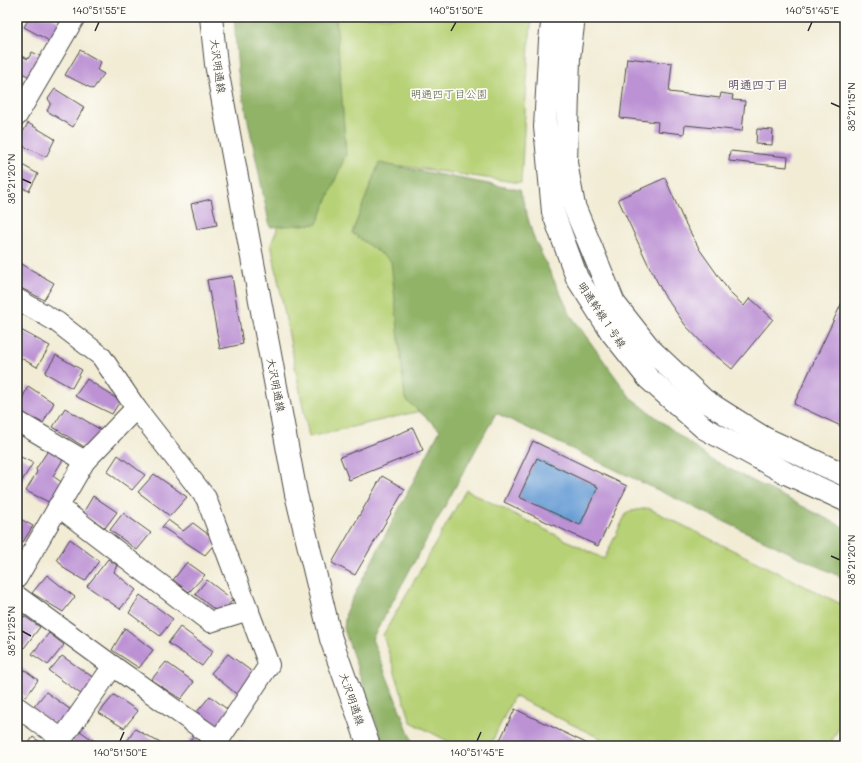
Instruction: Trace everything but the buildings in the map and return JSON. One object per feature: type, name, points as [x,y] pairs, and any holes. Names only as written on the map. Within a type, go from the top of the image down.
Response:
[{"type":"street","points":[[17,116],[24,88],[75,17]]},
{"type":"street","name":"大沢明通線","points":[[211,17],[216,64],[296,494],[331,639],[369,746]]},
{"type":"street","name":"明通幹線１号線","points":[[553,17],[550,40],[545,127],[546,142],[553,212],[577,278],[612,333],[648,378],[704,428],[786,473],[845,500]]},
{"type":"street","points":[[574,17],[569,58],[566,163],[574,206],[614,302],[650,350],[704,400],[764,438],[845,475]]},
{"type":"street","points":[[17,299],[57,322],[101,356],[136,408],[206,498],[269,665],[217,743],[17,596]]},
{"type":"street","points":[[17,578],[85,461],[136,408]]},
{"type":"street","points":[[17,421],[85,461]]},
{"type":"street","points":[[58,506],[210,622],[248,610]]},
{"type":"street","points":[[17,707],[62,739],[113,666]]},
{"type":"green space","points":[[234,17],[336,17],[346,154],[317,224],[270,227],[238,72]]},
{"type":"green space","name":"明通四丁目公園","points":[[314,17],[532,17],[529,44],[521,183],[402,166],[429,409],[309,437],[271,244],[323,119]]},
{"type":"green space","points":[[379,163],[520,190],[533,236],[570,314],[630,397],[710,459],[845,528],[845,579],[496,413],[372,639],[414,746],[384,746],[344,629],[346,611],[440,430],[405,399],[391,261],[352,233]]},
{"type":"green space","points":[[466,490],[604,559],[627,512],[648,508],[845,606],[845,716],[829,746],[616,746],[514,696],[490,746],[457,746],[411,722],[383,635]]},
{"type":"water","points":[[537,458],[598,487],[580,525],[519,497]]},
{"type":"district","name":"明通四丁目","points":[[758,85]]}]
